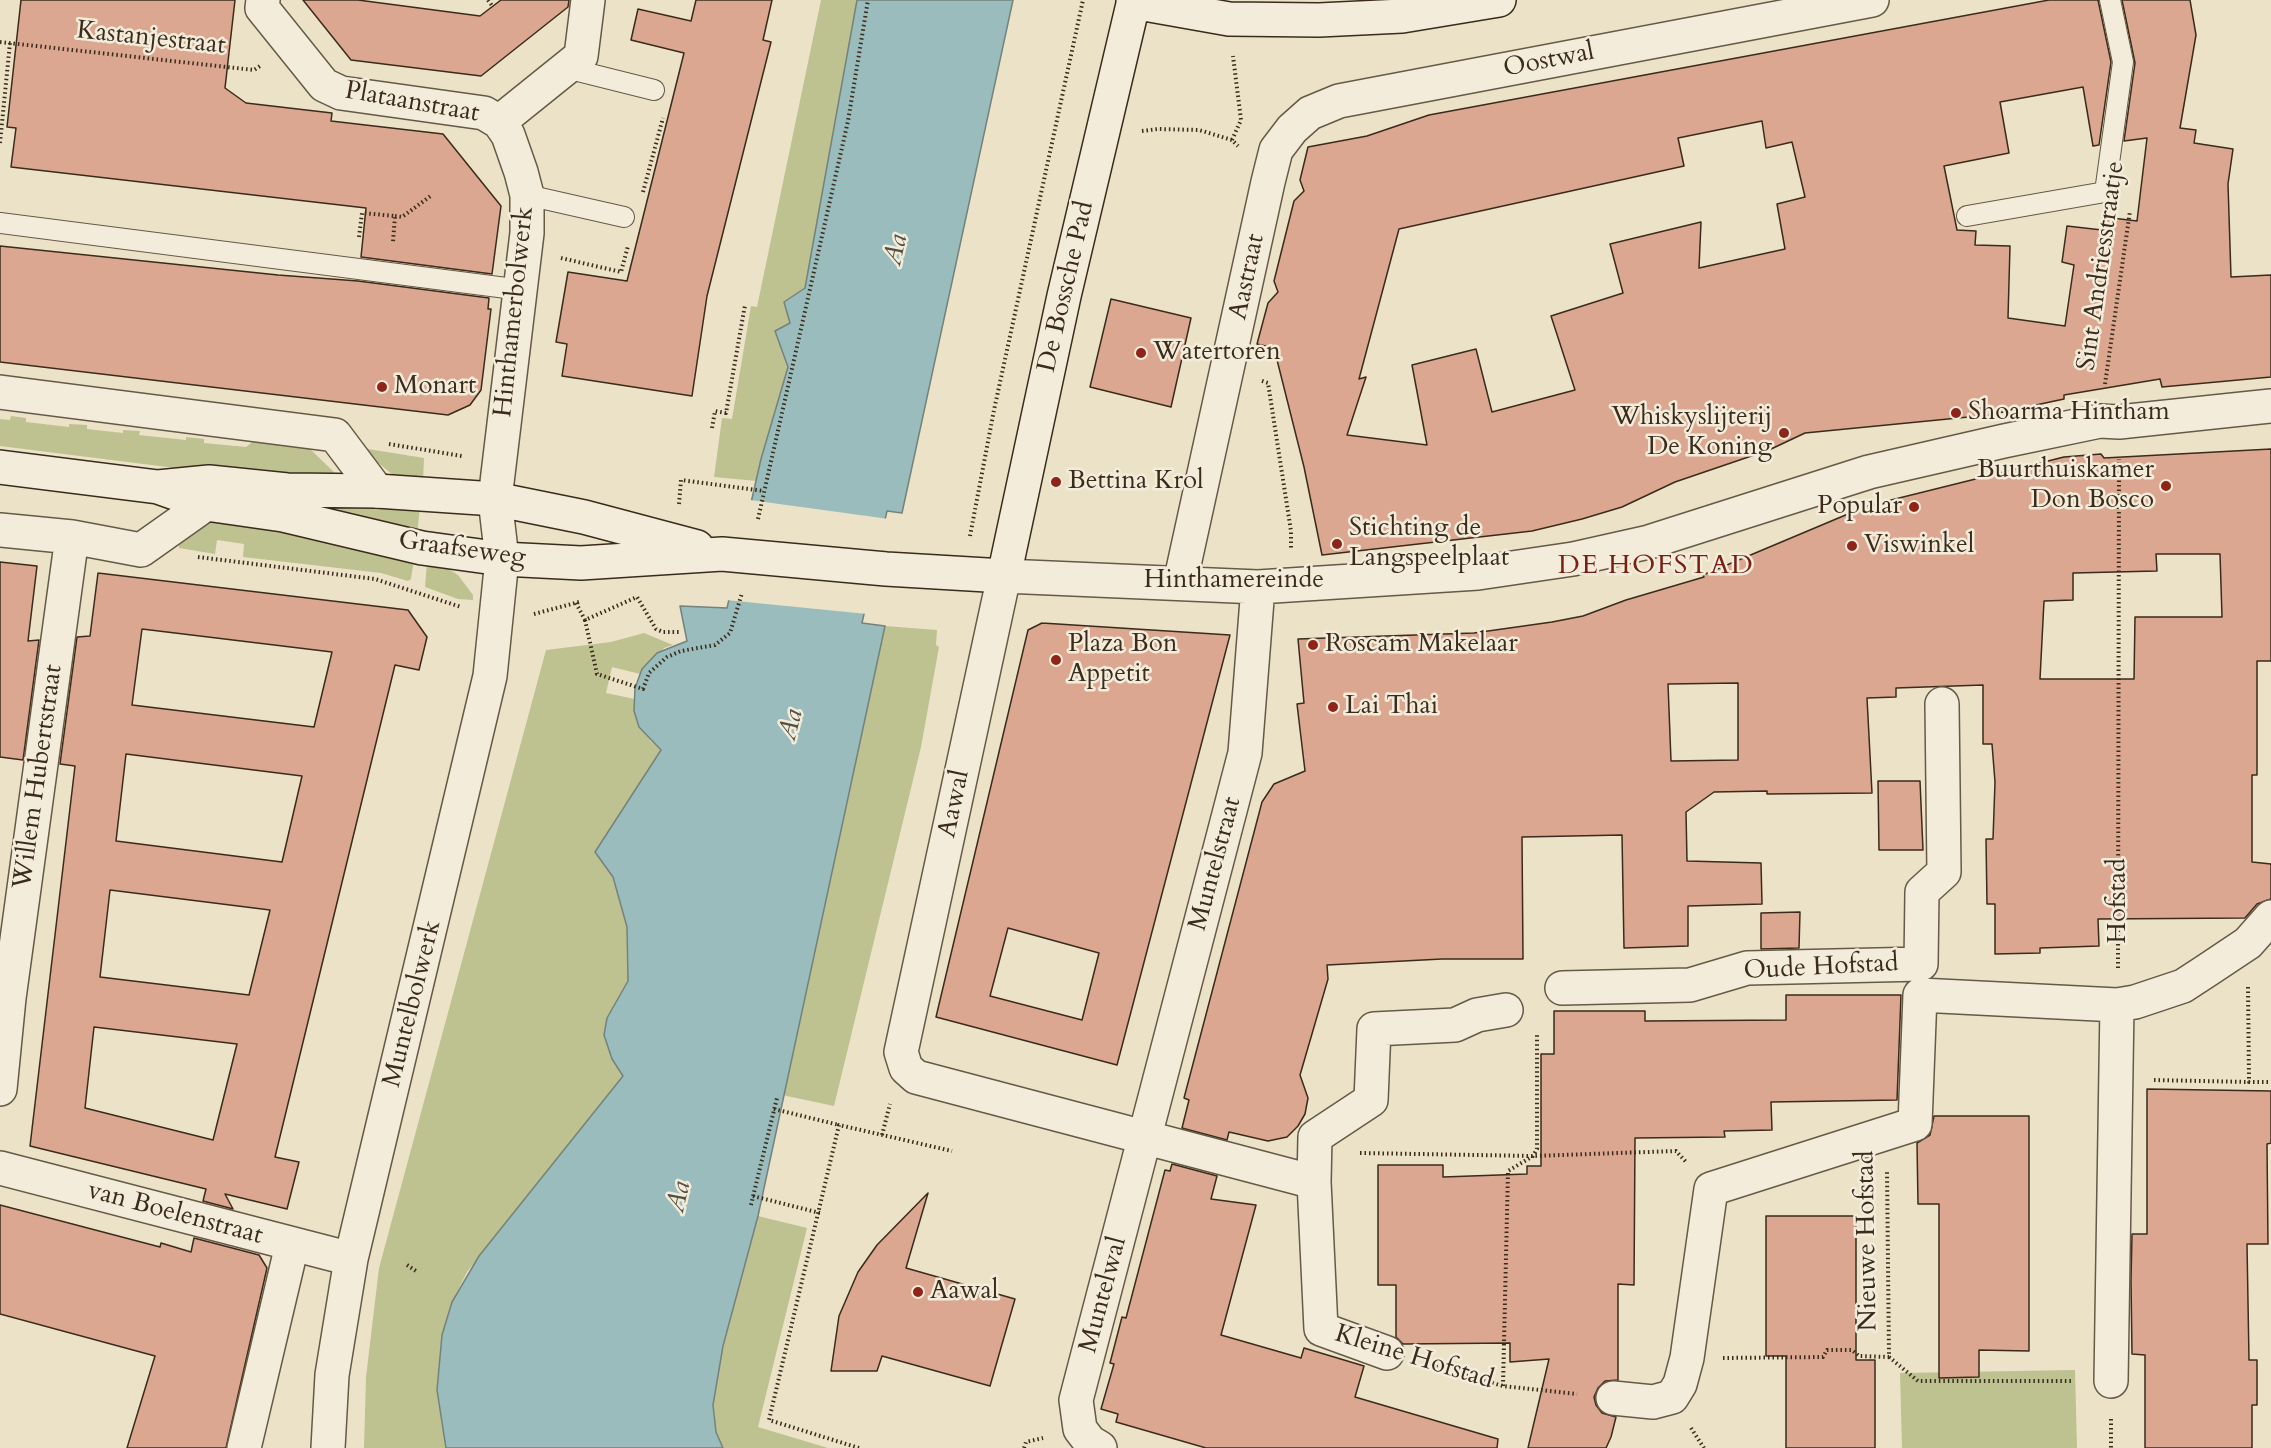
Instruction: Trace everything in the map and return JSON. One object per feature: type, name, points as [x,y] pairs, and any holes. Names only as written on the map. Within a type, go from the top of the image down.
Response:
[{"type":"street","name":"Plataanstraat","points":[[263,0],[262,8],[324,85],[341,93],[484,113],[499,122]]},
{"type":"street","points":[[499,122],[581,56],[588,0]]},
{"type":"street","points":[[1134,1],[1229,19],[1319,20],[1402,16],[1499,0]]},
{"type":"street","name":"Oostwal","points":[[1268,182],[1276,150],[1292,129],[1310,113],[1339,101],[1872,0]]},
{"type":"street","name":"De Bossche Pad","points":[[1004,576],[1064,296],[1134,1]]},
{"type":"street","name":"Hinthamerbolwerk","points":[[499,122],[517,156],[527,195],[527,233],[522,290],[495,499],[502,559]]},
{"type":"street","name":"Aastraat","points":[[1180,583],[1268,182]]},
{"type":"street","points":[[0,392],[335,435],[377,491]]},
{"type":"street","name":"Hinthamereinde","points":[[1004,576],[1258,587],[1478,573],[1573,559],[1649,542],[1895,465],[2110,421],[2271,406]]},
{"type":"street","name":"Graafseweg","points":[[0,467],[158,487],[206,504],[283,515],[422,548],[502,559],[580,563],[722,554],[886,569],[1004,576]]},
{"type":"street","name":"Graafseweg","points":[[158,487],[208,482],[287,490],[377,491],[495,499],[584,517],[722,554]]},
{"type":"street","points":[[0,530],[72,537],[141,550],[206,504]]},
{"type":"street","name":"Willem Hubertstraat","points":[[0,1089],[5,998],[72,537]]},
{"type":"street","name":"Muntelbolwerk","points":[[328,1448],[332,1375],[351,1259],[481,723],[490,676],[502,559]]},
{"type":"street","name":"Aawal","points":[[1004,576],[902,1052],[906,1068],[916,1077],[1146,1136]]},
{"type":"street","name":"Muntelstraat","points":[[1146,1136],[1245,753],[1258,587]]},
{"type":"street","name":"Oude Hofstad","points":[[1562,988],[1690,985],[1747,968],[1920,979],[1922,892],[1944,872],[1942,704]]},
{"type":"street","points":[[1613,1398],[1653,1402],[1672,1397],[1680,1384],[1687,1358],[1711,1189],[1915,1124],[1920,979],[2117,1005],[2135,1002],[2183,986],[2248,943],[2271,917]]},
{"type":"street","points":[[2111,1381],[2117,1005]]},
{"type":"street","points":[[1146,1136],[1314,1182],[1315,1137],[1371,1100],[1374,1029],[1455,1025],[1477,1015],[1506,1011]]},
{"type":"street","name":"Muntelwal","points":[[1100,1448],[1080,1430],[1076,1400],[1146,1136]]},
{"type":"street","name":"van Boelenstraat","points":[[0,1168],[351,1259]]},
{"type":"street","name":"Kleine Hofstad","points":[[1314,1182],[1322,1329],[1387,1353]]},
{"type":"street","points":[[244,1448],[292,1245]]},
{"type":"lane","points":[[1967,216],[2105,192],[2122,62],[2110,0]]},
{"type":"lane","points":[[566,68],[654,90]]},
{"type":"lane","points":[[527,195],[624,217]]},
{"type":"lane","points":[[0,223],[522,290]]},
{"type":"path","points":[[488,0],[493,7]]},
{"type":"path","points":[[757,526],[848,121],[868,0]]},
{"type":"path","points":[[969,546],[994,410],[1083,0]]},
{"type":"path","points":[[1229,19],[1240,120],[1232,140]]},
{"type":"path","name":"Kastanjestraat","points":[[0,42],[254,70],[289,44]]},
{"type":"path","points":[[0,143],[10,43]]},
{"type":"path","points":[[356,268],[362,213],[402,217],[432,195]]},
{"type":"path","name":"Sint Andriesstraatje","points":[[2110,421],[2130,210]]},
{"type":"path","points":[[390,273],[395,216]]},
{"type":"path","points":[[712,428],[715,411],[726,413],[745,305]]},
{"type":"path","name":"Hofstad","points":[[2110,421],[2117,1005]]},
{"type":"path","points":[[677,515],[681,480],[764,491]]},
{"type":"path","points":[[141,550],[375,579],[440,601]]},
{"type":"path","points":[[576,603],[585,620],[597,674],[643,689],[649,673],[667,657],[681,651],[715,645],[730,633],[737,619],[744,584]]},
{"type":"path","points":[[585,620],[637,597],[656,629],[663,632],[681,632]]},
{"type":"path","points":[[2248,943],[2249,1082]]},
{"type":"path","points":[[1503,1386],[1508,1171],[1533,1156],[1537,1149],[1537,1025]]},
{"type":"path","points":[[2116,1080],[2271,1082]]},
{"type":"path","points":[[751,1205],[777,1098]]},
{"type":"path","points":[[774,1109],[952,1151]]},
{"type":"path","points":[[839,1125],[820,1213],[769,1420],[859,1448]]},
{"type":"path","name":"Nieuwe Hofstad","points":[[1687,1358],[1823,1357],[1827,1350],[1852,1350],[1859,1356],[1889,1357],[1886,1132]]},
{"type":"path","points":[[1314,1182],[1359,1153],[1533,1156],[1676,1151],[1711,1189]]},
{"type":"path","points":[[753,1196],[820,1213]]},
{"type":"path","points":[[407,1265],[416,1271]]},
{"type":"path","name":"Kleine Hofstad","points":[[1387,1353],[1503,1386],[1613,1398]]},
{"type":"path","points":[[1889,1357],[1918,1381],[2111,1381]]},
{"type":"green space","points":[[821,0],[857,0],[805,288],[784,302],[790,323],[775,331],[788,366],[757,481],[714,477],[722,418],[732,419],[751,306],[757,307]]},
{"type":"green space","points":[[11,416],[26,418],[26,422],[69,427],[69,424],[87,425],[87,429],[123,433],[123,430],[140,431],[139,435],[186,440],[186,437],[204,439],[204,443],[246,447],[262,434],[307,446],[339,477],[255,478],[0,446],[0,419],[10,420]]},
{"type":"green space","points":[[368,449],[424,458],[423,482],[397,478],[367,454]]},
{"type":"green space","points":[[330,505],[420,507],[417,535],[327,510]]},
{"type":"green space","points":[[222,517],[414,560],[411,579],[408,581],[381,573],[243,557],[244,544],[217,540],[215,554],[179,548],[179,545],[209,522]]},
{"type":"green space","points":[[427,563],[447,568],[458,575],[473,595],[473,600],[458,599],[425,587]]},
{"type":"green space","points":[[885,626],[937,630],[936,645],[939,647],[921,747],[834,1106],[782,1095]]},
{"type":"green space","points":[[644,633],[673,645],[664,648],[640,674],[612,667],[606,693],[635,699],[634,711],[650,740],[661,750],[595,851],[613,877],[627,927],[628,981],[604,1034],[612,1060],[623,1076],[467,1272],[452,1302],[442,1335],[437,1390],[446,1448],[364,1448],[366,1377],[379,1268],[546,650],[611,642]]},
{"type":"green space","points":[[758,1216],[807,1228],[758,1427],[828,1448],[723,1448],[716,1432],[713,1405],[723,1346]]},
{"type":"green space","points":[[2075,1370],[2077,1448],[1902,1448],[1900,1373]]},
{"type":"water","name":"Aa","points":[[857,0],[1013,0],[902,513],[887,511],[862,623],[885,626],[758,1216],[723,1346],[713,1405],[716,1432],[723,1448],[446,1448],[437,1390],[442,1335],[452,1302],[479,1256],[623,1076],[612,1059],[604,1035],[607,1018],[628,981],[627,927],[613,877],[595,852],[661,750],[639,727],[634,711],[635,688],[642,669],[657,653],[687,641],[680,606],[727,608],[761,459],[788,367],[775,331],[790,323],[784,302],[805,288]]},
{"type":"pier","points":[[750,500],[889,519],[867,614],[726,600]]},
{"type":"building","points":[[21,0],[235,0],[225,88],[246,103],[332,113],[331,121],[443,134],[501,206],[492,274],[361,257],[366,208],[11,167],[16,128],[7,127]]},
{"type":"building","points":[[303,0],[358,0],[480,16],[501,0],[569,0],[568,7],[481,76],[351,60]]},
{"type":"building","points":[[696,0],[772,0],[763,40],[771,42],[707,296],[692,396],[562,376],[567,344],[556,342],[568,272],[627,281],[684,53],[631,40],[638,9],[691,21]]},
{"type":"building","points":[[2049,0],[2098,0],[2111,62],[2099,145],[2093,146],[2083,87],[2000,102],[2009,153],[1944,166],[1957,230],[1976,231],[1975,245],[2010,246],[2008,318],[2065,326],[2074,265],[2062,262],[2067,226],[2102,230],[2104,217],[2137,221],[2147,138],[2124,141],[2135,63],[2122,0],[2190,0],[2196,35],[2180,128],[2196,130],[2194,143],[2233,149],[2228,184],[2231,277],[2271,275],[2271,377],[2162,387],[2160,379],[2064,395],[2064,399],[1989,415],[1805,433],[1769,450],[1675,482],[1622,507],[1582,519],[1532,531],[1322,555],[1304,467],[1274,348],[1257,344],[1268,303],[1278,292],[1274,281],[1294,201],[1304,191],[1300,180],[1308,147],[1367,136],[1429,115]],"holes":[[[1762,121],[1766,148],[1792,142],[1805,197],[1777,204],[1785,249],[1699,268],[1701,222],[1610,244],[1623,293],[1551,316],[1575,390],[1492,412],[1476,349],[1412,365],[1427,445],[1347,435],[1366,377],[1359,379],[1399,229],[1684,166],[1678,138]]]},
{"type":"building","points":[[0,246],[278,275],[358,281],[489,298],[488,309],[491,309],[481,390],[470,405],[448,415],[0,362]]},
{"type":"building","name":"Watertoren","points":[[1111,299],[1191,318],[1171,407],[1090,387]]},
{"type":"building","points":[[2271,449],[2271,661],[2257,661],[2257,775],[2252,775],[2252,862],[2271,864],[2271,899],[2257,904],[2245,918],[2098,919],[2099,946],[2040,948],[2040,953],[1995,954],[1995,904],[1987,904],[1986,839],[1993,839],[1995,782],[1992,744],[1983,744],[1983,685],[1896,688],[1896,697],[1867,698],[1872,793],[1714,792],[1686,812],[1687,861],[1761,863],[1762,904],[1688,906],[1688,946],[1624,948],[1622,835],[1522,837],[1523,959],[1442,959],[1327,965],[1328,979],[1300,1075],[1308,1098],[1305,1114],[1298,1126],[1287,1137],[1268,1141],[1229,1132],[1227,1140],[1182,1128],[1189,1100],[1184,1098],[1262,802],[1274,784],[1305,771],[1297,704],[1304,703],[1298,639],[1474,633],[1583,616],[1626,600],[1704,577],[1703,575],[1867,506],[2064,457],[2101,454],[2104,458]],"holes":[[[2156,554],[2220,554],[2222,617],[2135,617],[2134,679],[2040,679],[2044,601],[2073,600],[2073,573],[2157,571]],[[1738,683],[1738,760],[1671,761],[1668,684]]]},
{"type":"building","points":[[0,562],[37,566],[28,641],[39,640],[23,760],[0,757]]},
{"type":"building","points":[[98,573],[408,610],[427,637],[419,670],[395,665],[275,1157],[299,1162],[287,1209],[225,1194],[233,1209],[203,1201],[206,1189],[30,1146],[75,766],[60,764],[77,637],[90,636]],"holes":[[[142,629],[332,652],[314,727],[132,705]],[[126,754],[302,776],[282,862],[116,841]],[[110,890],[270,910],[249,995],[100,977]],[[94,1027],[237,1044],[213,1140],[85,1108]]]},
{"type":"building","points":[[1042,623],[1230,635],[1117,1065],[936,1017],[1028,630]],"holes":[[[1008,928],[1099,953],[1082,1020],[990,996]]]},
{"type":"building","points":[[1878,781],[1920,781],[1923,850],[1879,850]]},
{"type":"building","points":[[1800,912],[1799,948],[1761,949],[1761,913]]},
{"type":"building","points":[[1786,995],[1901,995],[1897,1100],[1771,1102],[1772,1130],[1724,1131],[1725,1137],[1635,1138],[1634,1285],[1618,1284],[1618,1380],[1605,1381],[1598,1388],[1594,1397],[1602,1413],[1616,1417],[1611,1437],[1606,1448],[1528,1448],[1549,1359],[1510,1362],[1510,1343],[1403,1344],[1396,1337],[1396,1285],[1378,1285],[1378,1165],[1443,1165],[1443,1177],[1527,1174],[1527,1166],[1541,1166],[1541,1054],[1554,1054],[1554,1011],[1645,1011],[1645,1021],[1786,1020]]},
{"type":"building","points":[[2147,1089],[2271,1091],[2271,1143],[2267,1144],[2268,1244],[2247,1244],[2249,1360],[2257,1360],[2257,1405],[2252,1405],[2252,1448],[2145,1448],[2145,1355],[2132,1354],[2131,1280],[2132,1234],[2147,1234]]},
{"type":"building","points":[[1934,1116],[2029,1116],[2029,1351],[1979,1350],[1979,1377],[1939,1378],[1939,1204],[1918,1204],[1917,1143],[1930,1135]]},
{"type":"building","points":[[1172,1164],[1217,1176],[1211,1199],[1256,1205],[1221,1335],[1301,1358],[1304,1348],[1364,1366],[1355,1397],[1498,1439],[1497,1448],[1206,1448],[1116,1422],[1118,1414],[1101,1409],[1114,1364],[1110,1363],[1122,1317],[1126,1318],[1165,1170],[1170,1171]]},
{"type":"building","name":"Aawal","points":[[928,1193],[906,1268],[1015,1299],[990,1386],[882,1356],[877,1371],[831,1371],[839,1316],[858,1272],[877,1245]]},
{"type":"building","points":[[0,1205],[160,1247],[161,1243],[191,1252],[194,1238],[259,1255],[267,1268],[226,1448],[127,1448],[155,1356],[0,1314]]},
{"type":"building","points":[[1766,1216],[1856,1216],[1856,1360],[1875,1360],[1875,1448],[1786,1448],[1786,1356],[1766,1356]]},
{"type":"place","name":"Watertoren","points":[[1141,353]]},
{"type":"place","name":"Monart","points":[[382,387]]},
{"type":"place","name":"Shoarma Hintham","points":[[1956,413]]},
{"type":"place","name":"Whiskyslijterij De Koning","points":[[1784,433]]},
{"type":"place","name":"Bettina Krol","points":[[1056,482]]},
{"type":"place","name":"Buurthuiskamer Don Bosco","points":[[2166,486]]},
{"type":"place","name":"Popular","points":[[1914,507]]},
{"type":"place","name":"Stichting de Langspeelplaat","points":[[1337,544]]},
{"type":"place","name":"Viswinkel","points":[[1852,546]]},
{"type":"place","name":"Roscam Makelaar","points":[[1313,645]]},
{"type":"place","name":"Plaza Bon Appetit","points":[[1056,660]]},
{"type":"place","name":"Lai Thai","points":[[1333,707]]},
{"type":"place","name":"Aawal","points":[[918,1292]]},
{"type":"district","name":"DE HOFSTAD","points":[[1656,567]]}]
